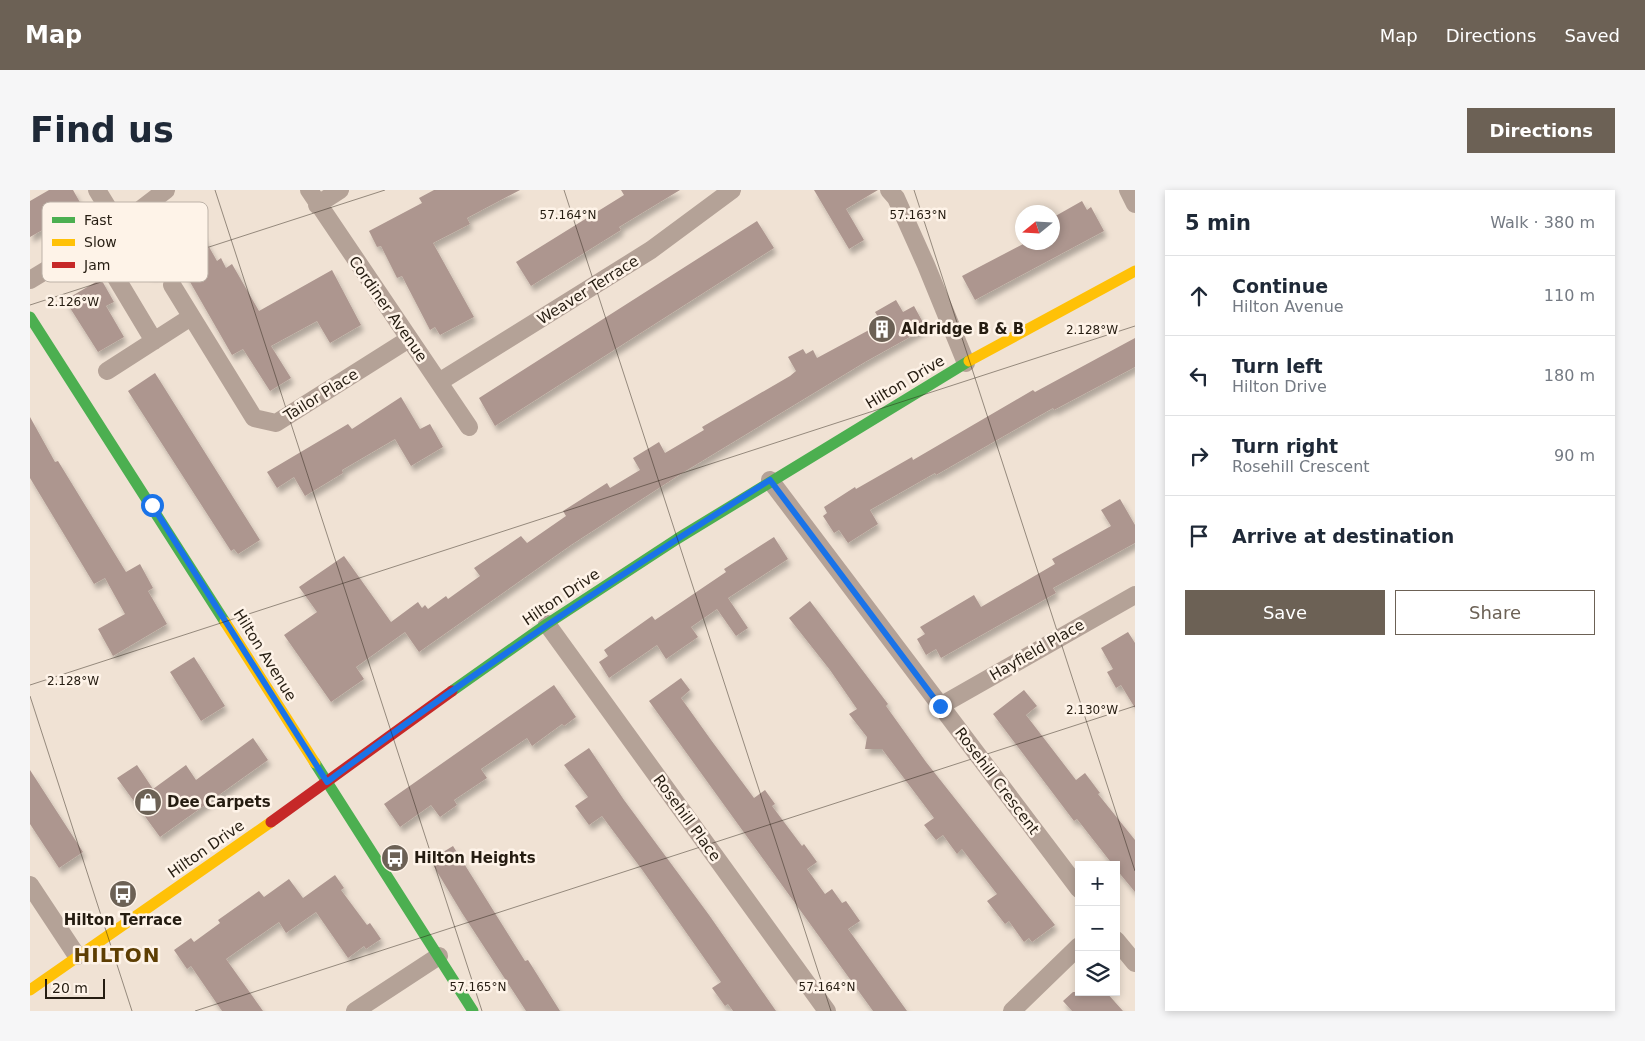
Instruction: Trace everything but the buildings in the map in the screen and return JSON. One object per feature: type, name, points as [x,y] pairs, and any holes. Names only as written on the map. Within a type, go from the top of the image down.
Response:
[{"type":"street","points":[[97,190],[104,202]]},
{"type":"street","points":[[150,202],[166,190]]},
{"type":"street","points":[[313,197],[340,190]]},
{"type":"street","name":"Weaver Terrace","points":[[439,382],[651,250],[732,190]]},
{"type":"street","points":[[889,190],[896,198],[926,265],[966,363]]},
{"type":"street","points":[[1128,190],[1135,204]]},
{"type":"street","name":"Cordiner Avenue","points":[[313,197],[469,427]]},
{"type":"street","name":"Hilton Drive","points":[[30,990],[327,782],[389,735],[547,624],[770,480],[966,363],[1135,271]]},
{"type":"street","points":[[30,280],[42,273]]},
{"type":"street","points":[[118,282],[154,341]]},
{"type":"street","name":"Tailor Place","points":[[172,285],[254,418],[276,423],[409,339]]},
{"type":"street","name":"Hilton Avenue","points":[[30,316],[473,1011]]},
{"type":"street","points":[[107,371],[191,318]]},
{"type":"street","name":"Rosehill Crescent","points":[[770,480],[1075,884]]},
{"type":"street","name":"Hayfield Place","points":[[940,706],[1135,595]]},
{"type":"street","name":"Rosehill Place","points":[[547,624],[827,1011]]},
{"type":"street","points":[[30,885],[77,956]]},
{"type":"street","points":[[1120,945],[1135,963]]},
{"type":"street","points":[[1012,1011],[1075,950]]},
{"type":"street","points":[[355,1011],[439,956]]},
{"type":"traffic: fast","points":[[30,317],[225,622]]},
{"type":"traffic: fast","points":[[452,691],[547,624],[677,539],[969,361]]},
{"type":"traffic: fast","points":[[315,763],[473,1011]]},
{"type":"traffic: slow","points":[[969,361],[1135,271]]},
{"type":"traffic: slow","points":[[225,622],[315,763]]},
{"type":"traffic: slow","points":[[30,990],[271,822]]},
{"type":"traffic: jam","points":[[271,822],[452,691]]},
{"type":"place","name":"Aldridge B & B","points":[[882,329]]},
{"type":"place","name":"Dee Carpets","points":[[148,802]]},
{"type":"place","name":"Hilton Heights","points":[[395,858]]},
{"type":"place","name":"Hilton Terrace","points":[[123,894]]},
{"type":"district","name":"HILTON","points":[[117,955]]},
{"type":"route","points":[[152,505],[327,782],[389,735],[547,624],[770,480],[940,706]]}]
